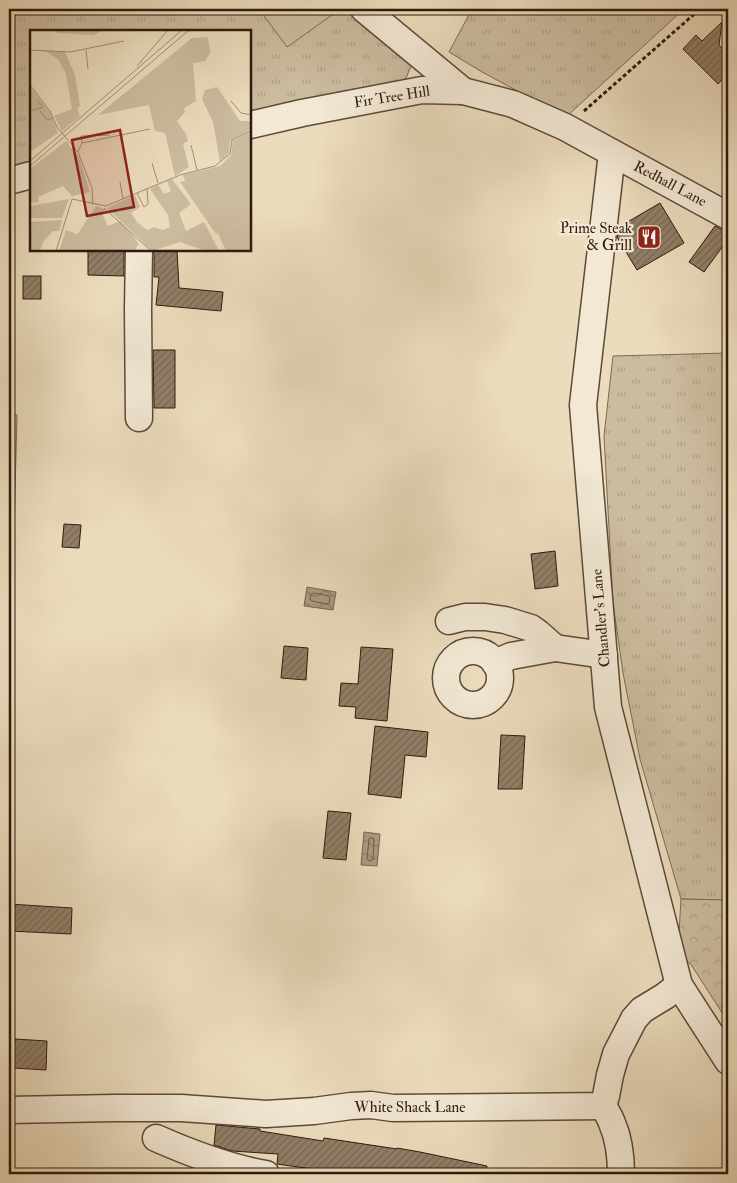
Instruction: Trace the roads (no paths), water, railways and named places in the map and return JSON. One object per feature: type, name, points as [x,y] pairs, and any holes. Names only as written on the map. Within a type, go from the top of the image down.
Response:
[{"type":"street","points":[[364,9],[463,90]]},
{"type":"street","name":"Fir Tree Hill","points":[[251,125],[422,90],[463,90],[513,104],[565,127],[612,153]]},
{"type":"street","name":"Redhall Lane","points":[[612,153],[728,216]]},
{"type":"street","name":"Chandler's Lane","points":[[612,153],[583,405],[608,707],[679,985],[728,1061]]},
{"type":"street","points":[[9,180],[30,175]]},
{"type":"street","points":[[139,251],[139,418]]},
{"type":"street","points":[[449,621],[465,617],[505,620],[531,628],[555,648]]},
{"type":"street","points":[[495,663],[511,656],[555,648],[604,655]]},
{"type":"street","points":[[621,1174],[616,1136],[612,1122],[603,1106],[616,1054],[634,1019],[642,1010],[679,985]]},
{"type":"street","name":"White Shack Lane","points":[[9,1110],[181,1108],[266,1114],[372,1105],[393,1108],[603,1106]]},
{"type":"street","points":[[156,1138],[177,1148],[209,1159],[266,1174]]},
{"type":"water","points":[[307,587],[336,592],[333,610],[304,606]]},
{"type":"water","points":[[364,832],[380,834],[377,866],[361,865]]},
{"type":"place","name":"Prime Steak & Grill","points":[[649,237]]}]
